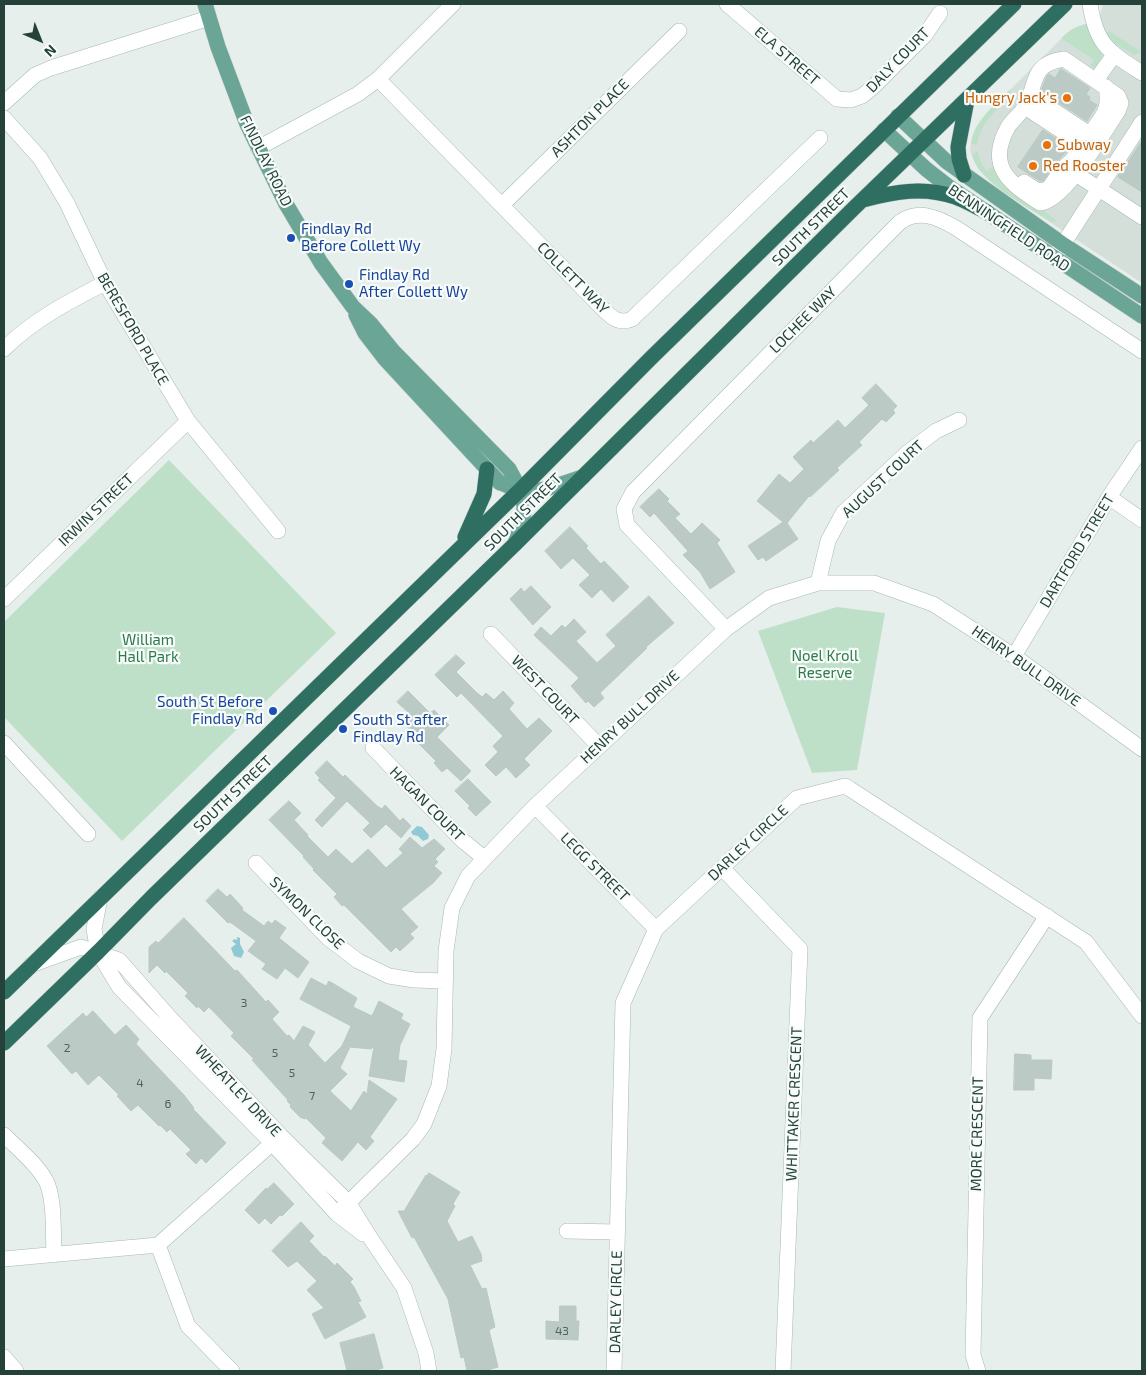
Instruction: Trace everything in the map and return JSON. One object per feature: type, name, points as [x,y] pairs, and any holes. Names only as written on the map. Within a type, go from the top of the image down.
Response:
[{"type":"highway","name":"SOUTH STREET","points":[[4,992],[520,490],[645,364],[1014,4]]},
{"type":"highway","name":"SOUTH STREET","points":[[4,1043],[516,544],[862,200],[1065,4]]},
{"type":"highway","points":[[964,175],[959,159],[958,147],[967,100]]},
{"type":"highway","points":[[862,200],[899,191],[930,192],[955,197],[986,212]]},
{"type":"highway","points":[[460,547],[484,494],[487,469]]},
{"type":"main road","name":"FINDLAY ROAD","points":[[207,11],[230,82],[247,124],[278,189],[321,263],[352,307],[365,333],[385,359],[500,483],[520,490],[534,490],[550,488],[583,477]]},
{"type":"main road","name":"BENNINGFIELD ROAD","points":[[898,116],[939,156],[964,175],[1064,245],[1142,296]]},
{"type":"main road","name":"BENNINGFIELD ROAD","points":[[884,130],[931,173],[1142,316]]},
{"type":"main road","name":"FINDLAY ROAD","points":[[352,307],[371,324],[399,357],[509,469],[520,490],[525,505],[524,519],[516,544]]},
{"type":"street","points":[[258,148],[358,94],[378,79],[454,4]]},
{"type":"street","name":"ELA STREET","points":[[727,4],[837,98],[851,100]]},
{"type":"street","points":[[1090,4],[1092,19],[1098,35],[1114,55],[1142,73]]},
{"type":"street","points":[[4,103],[36,75],[50,68],[207,11]]},
{"type":"street","name":"DALY COURT","points":[[851,100],[862,96],[899,62],[924,35],[940,13]]},
{"type":"street","name":"ASHTON PLACE","points":[[502,205],[679,31]]},
{"type":"street","points":[[1101,84],[1114,55]]},
{"type":"street","points":[[1064,60],[1118,96],[1121,103],[1118,111],[1076,174],[1056,197],[1040,203],[1012,184],[1007,178],[998,151],[1009,125],[1028,101],[1036,77],[1052,61],[1064,60]]},
{"type":"street","name":"COLLETT WAY","points":[[378,79],[602,308],[617,321],[627,322],[638,314],[820,138]]},
{"type":"street","points":[[1028,101],[1088,133],[1092,131],[1107,110],[1108,98],[1101,84]]},
{"type":"street","points":[[1002,164],[1042,192],[1048,189],[1062,168],[1073,159],[1078,151],[1077,141],[1028,101]]},
{"type":"street","name":"BERESFORD PLACE","points":[[4,118],[40,158],[68,203],[105,283],[188,421],[278,530]]},
{"type":"street","points":[[1054,258],[1142,122]]},
{"type":"street","points":[[1076,174],[1142,217]]},
{"type":"street","name":"LOCHEE WAY","points":[[726,629],[627,526],[624,509],[633,492],[900,222],[925,215],[939,218],[1142,351]]},
{"type":"street","points":[[4,349],[29,327],[53,310],[105,283]]},
{"type":"street","name":"AUGUST COURT","points":[[818,583],[828,541],[843,513],[907,452],[936,431],[959,420]]},
{"type":"street","name":"IRWIN STREET","points":[[4,599],[188,421]]},
{"type":"street","name":"DARTFORD STREET","points":[[1014,656],[1109,498],[1142,448]]},
{"type":"street","points":[[1109,498],[1142,520]]},
{"type":"street","name":"HENRY BULL DRIVE","points":[[337,1214],[404,1148],[424,1124],[439,1086],[444,1049],[446,951],[452,908],[468,876],[535,806],[599,746],[726,629],[769,598],[818,583],[874,583],[933,604],[1014,656],[1142,749]]},
{"type":"street","name":"WEST COURT","points":[[491,634],[599,746]]},
{"type":"street","points":[[4,744],[88,834]]},
{"type":"street","name":"HAGAN COURT","points":[[373,748],[462,840],[484,858]]},
{"type":"street","name":"DARLEY CIRCLE","points":[[614,1371],[623,1003],[656,929],[797,798],[845,786],[1086,942],[1142,1016]]},
{"type":"street","name":"LEGG STREET","points":[[535,806],[656,929]]},
{"type":"street","name":"SYMON CLOSE","points":[[256,863],[328,938],[358,960],[389,976],[414,980],[445,981]]},
{"type":"street","name":"WHITTAKER CRESCENT","points":[[722,868],[800,949],[783,1371]]},
{"type":"street","points":[[98,952],[94,929],[100,898]]},
{"type":"street","name":"MORE CRESCENT","points":[[978,1371],[973,1355],[980,1018],[1047,916]]},
{"type":"street","name":"WHEATLEY DRIVE","points":[[30,966],[81,947],[119,960],[276,1140],[337,1214],[371,1240]]},
{"type":"street","points":[[4,1134],[47,1182],[51,1195],[54,1255]]},
{"type":"street","points":[[4,1259],[158,1245],[276,1140]]},
{"type":"street","name":"WHEATLEY DRIVE","points":[[276,1140],[348,1202],[404,1288],[426,1353],[429,1371]]},
{"type":"street","name":"DARLEY CIRCLE","points":[[567,1231],[617,1232]]},
{"type":"street","points":[[158,1245],[188,1326],[232,1371]]},
{"type":"street","points":[[4,1357],[16,1371]]},
{"type":"shaded area","points":[[1103,4],[1142,4],[1142,283],[1000,189],[979,170],[970,150],[975,131],[990,110],[1068,32],[1076,27],[1099,19]]},
{"type":"green space","points":[[1086,24],[1102,51],[1102,56],[1094,68],[1090,66],[1094,60],[1061,38],[1072,29]]},
{"type":"green space","points":[[1109,31],[1142,52],[1134,55],[1112,42],[1106,35]]},
{"type":"green space","points":[[1009,90],[1013,94],[986,123],[977,145],[972,144],[972,137],[979,123]]},
{"type":"green space","points":[[978,151],[981,163],[987,171],[996,164],[1007,187],[1057,221],[1051,222],[994,185],[976,165],[972,155]]},
{"type":"green space","name":"William Hall Park","points":[[169,460],[336,633],[122,841],[4,717],[4,622]]},
{"type":"green space","name":"Noel Kroll Reserve","points":[[837,607],[885,613],[857,770],[812,773],[758,631]]},
{"type":"water","points":[[417,826],[422,827],[429,835],[428,839],[423,841],[418,836],[413,835],[411,832]]},
{"type":"water","points":[[237,937],[240,938],[240,944],[244,952],[241,958],[234,956],[231,948],[236,944],[232,941],[237,940]]},
{"type":"building","name":"Hungry Jack's","points":[[1061,69],[1090,88],[1086,94],[1090,97],[1089,100],[1097,105],[1087,121],[1041,91],[1047,76],[1049,74],[1055,78]]},
{"type":"building","points":[[1043,130],[1069,147],[1043,181],[1040,181],[1018,167]]},
{"type":"building","points":[[1142,141],[1142,192],[1118,177]]},
{"type":"building","points":[[876,384],[897,406],[893,410],[895,413],[886,422],[882,419],[859,442],[862,445],[837,468],[839,470],[809,496],[787,523],[798,539],[766,561],[763,557],[758,560],[748,546],[783,522],[757,501],[779,474],[790,483],[804,469],[793,457],[811,440],[813,443],[838,420],[845,428],[869,405],[862,398]]},
{"type":"building","points":[[659,489],[669,499],[667,501],[680,514],[675,518],[691,534],[702,523],[720,540],[717,543],[735,572],[710,589],[700,572],[683,555],[688,551],[654,513],[650,517],[640,507]]},
{"type":"building","points":[[570,527],[588,546],[586,548],[601,564],[604,561],[629,587],[613,602],[601,589],[592,598],[579,585],[590,575],[573,558],[561,569],[545,551]]},
{"type":"building","points":[[531,586],[551,607],[533,625],[510,599],[521,588],[524,592]]},
{"type":"building","points":[[649,596],[674,623],[646,647],[600,693],[604,698],[594,707],[588,701],[586,703],[571,686],[579,678],[534,635],[541,627],[551,636],[562,625],[565,628],[574,619],[586,632],[576,641],[597,663],[616,646],[606,635]]},
{"type":"building","points":[[456,655],[465,663],[456,672],[482,697],[486,693],[494,700],[503,691],[514,703],[509,709],[527,729],[539,718],[552,731],[524,759],[530,765],[516,778],[506,767],[496,776],[485,765],[498,752],[493,746],[503,736],[461,693],[457,697],[435,675]]},
{"type":"building","points":[[408,691],[430,713],[434,710],[449,725],[437,737],[471,771],[461,781],[447,768],[442,772],[434,763],[436,761],[419,744],[422,741],[401,721],[409,713],[397,702]]},
{"type":"building","points":[[327,761],[343,777],[345,775],[377,806],[382,809],[385,805],[400,821],[403,818],[411,826],[401,838],[386,824],[371,838],[363,830],[370,823],[347,801],[322,827],[315,820],[336,798],[318,780],[320,778],[315,773]]},
{"type":"building","points":[[468,779],[491,802],[476,816],[468,808],[470,806],[455,791]]},
{"type":"building","points":[[289,801],[301,813],[294,820],[328,857],[336,849],[352,864],[368,849],[386,868],[403,853],[399,849],[410,837],[422,848],[434,839],[445,849],[435,859],[438,862],[434,866],[442,873],[433,883],[401,909],[418,927],[410,934],[414,938],[400,951],[396,947],[391,952],[344,905],[342,906],[334,897],[337,894],[269,820]]},
{"type":"building","points":[[218,889],[227,897],[230,894],[243,908],[242,910],[264,926],[268,921],[272,924],[275,920],[286,928],[279,938],[309,962],[298,978],[285,968],[277,979],[262,969],[266,964],[248,951],[256,941],[230,922],[228,923],[206,901]]},
{"type":"building","points":[[184,918],[235,971],[237,970],[266,1002],[268,1000],[279,1012],[272,1019],[287,1036],[289,1035],[294,1041],[303,1026],[315,1032],[308,1045],[325,1063],[342,1046],[351,1026],[300,999],[311,978],[326,986],[329,981],[357,998],[353,1007],[372,1016],[379,1001],[403,1014],[401,1019],[410,1024],[400,1045],[398,1060],[407,1061],[404,1082],[369,1076],[374,1046],[371,1049],[350,1047],[340,1068],[347,1074],[330,1091],[351,1111],[364,1091],[367,1094],[369,1080],[397,1099],[370,1137],[374,1141],[366,1150],[358,1142],[342,1161],[322,1143],[326,1138],[306,1118],[300,1117],[290,1107],[291,1105],[288,1100],[252,1060],[254,1059],[231,1036],[234,1033],[209,1007],[204,1012],[198,1006],[197,1008],[185,996],[188,993],[166,971],[165,973],[157,965],[149,973],[149,947],[156,941],[158,943]]},
{"type":"building","points":[[93,1011],[115,1035],[126,1025],[139,1039],[136,1044],[184,1095],[193,1109],[226,1143],[206,1163],[201,1158],[196,1164],[186,1154],[191,1150],[170,1129],[167,1132],[159,1126],[138,1105],[131,1111],[117,1096],[119,1095],[99,1075],[88,1085],[76,1071],[72,1074],[47,1046],[83,1013],[86,1017]]},
{"type":"building","points":[[1015,1054],[1031,1055],[1031,1060],[1052,1060],[1051,1079],[1034,1078],[1034,1090],[1014,1090]]},
{"type":"building","points":[[429,1173],[460,1192],[447,1221],[458,1242],[472,1236],[481,1254],[482,1261],[470,1265],[482,1289],[486,1288],[495,1327],[489,1330],[498,1367],[484,1371],[467,1371],[464,1357],[461,1358],[448,1299],[398,1211],[404,1211]]},
{"type":"building","points":[[274,1183],[294,1204],[271,1224],[265,1218],[259,1224],[245,1210],[266,1188]]},
{"type":"building","points":[[301,1222],[314,1236],[309,1241],[324,1257],[335,1266],[337,1263],[353,1279],[350,1282],[361,1301],[358,1302],[366,1317],[325,1339],[312,1314],[324,1308],[307,1290],[317,1281],[297,1261],[288,1267],[272,1251]]},
{"type":"building","points":[[560,1306],[576,1306],[576,1321],[579,1321],[578,1340],[546,1339],[546,1321],[559,1322]]},
{"type":"building","points":[[374,1334],[383,1368],[372,1371],[347,1371],[340,1343]]},
{"type":"place","name":"Hungry Jack's","points":[[1067,98]]},
{"type":"place","name":"Subway","points":[[1047,145]]},
{"type":"place","name":"Red Rooster","points":[[1033,166]]},
{"type":"place","name":"Findlay Rd Before Collett Wy","points":[[291,238]]},
{"type":"place","name":"Findlay Rd After Collett Wy","points":[[349,284]]},
{"type":"place","name":"South St Before Findlay Rd","points":[[273,711]]},
{"type":"place","name":"South St after Findlay Rd","points":[[343,729]]}]
